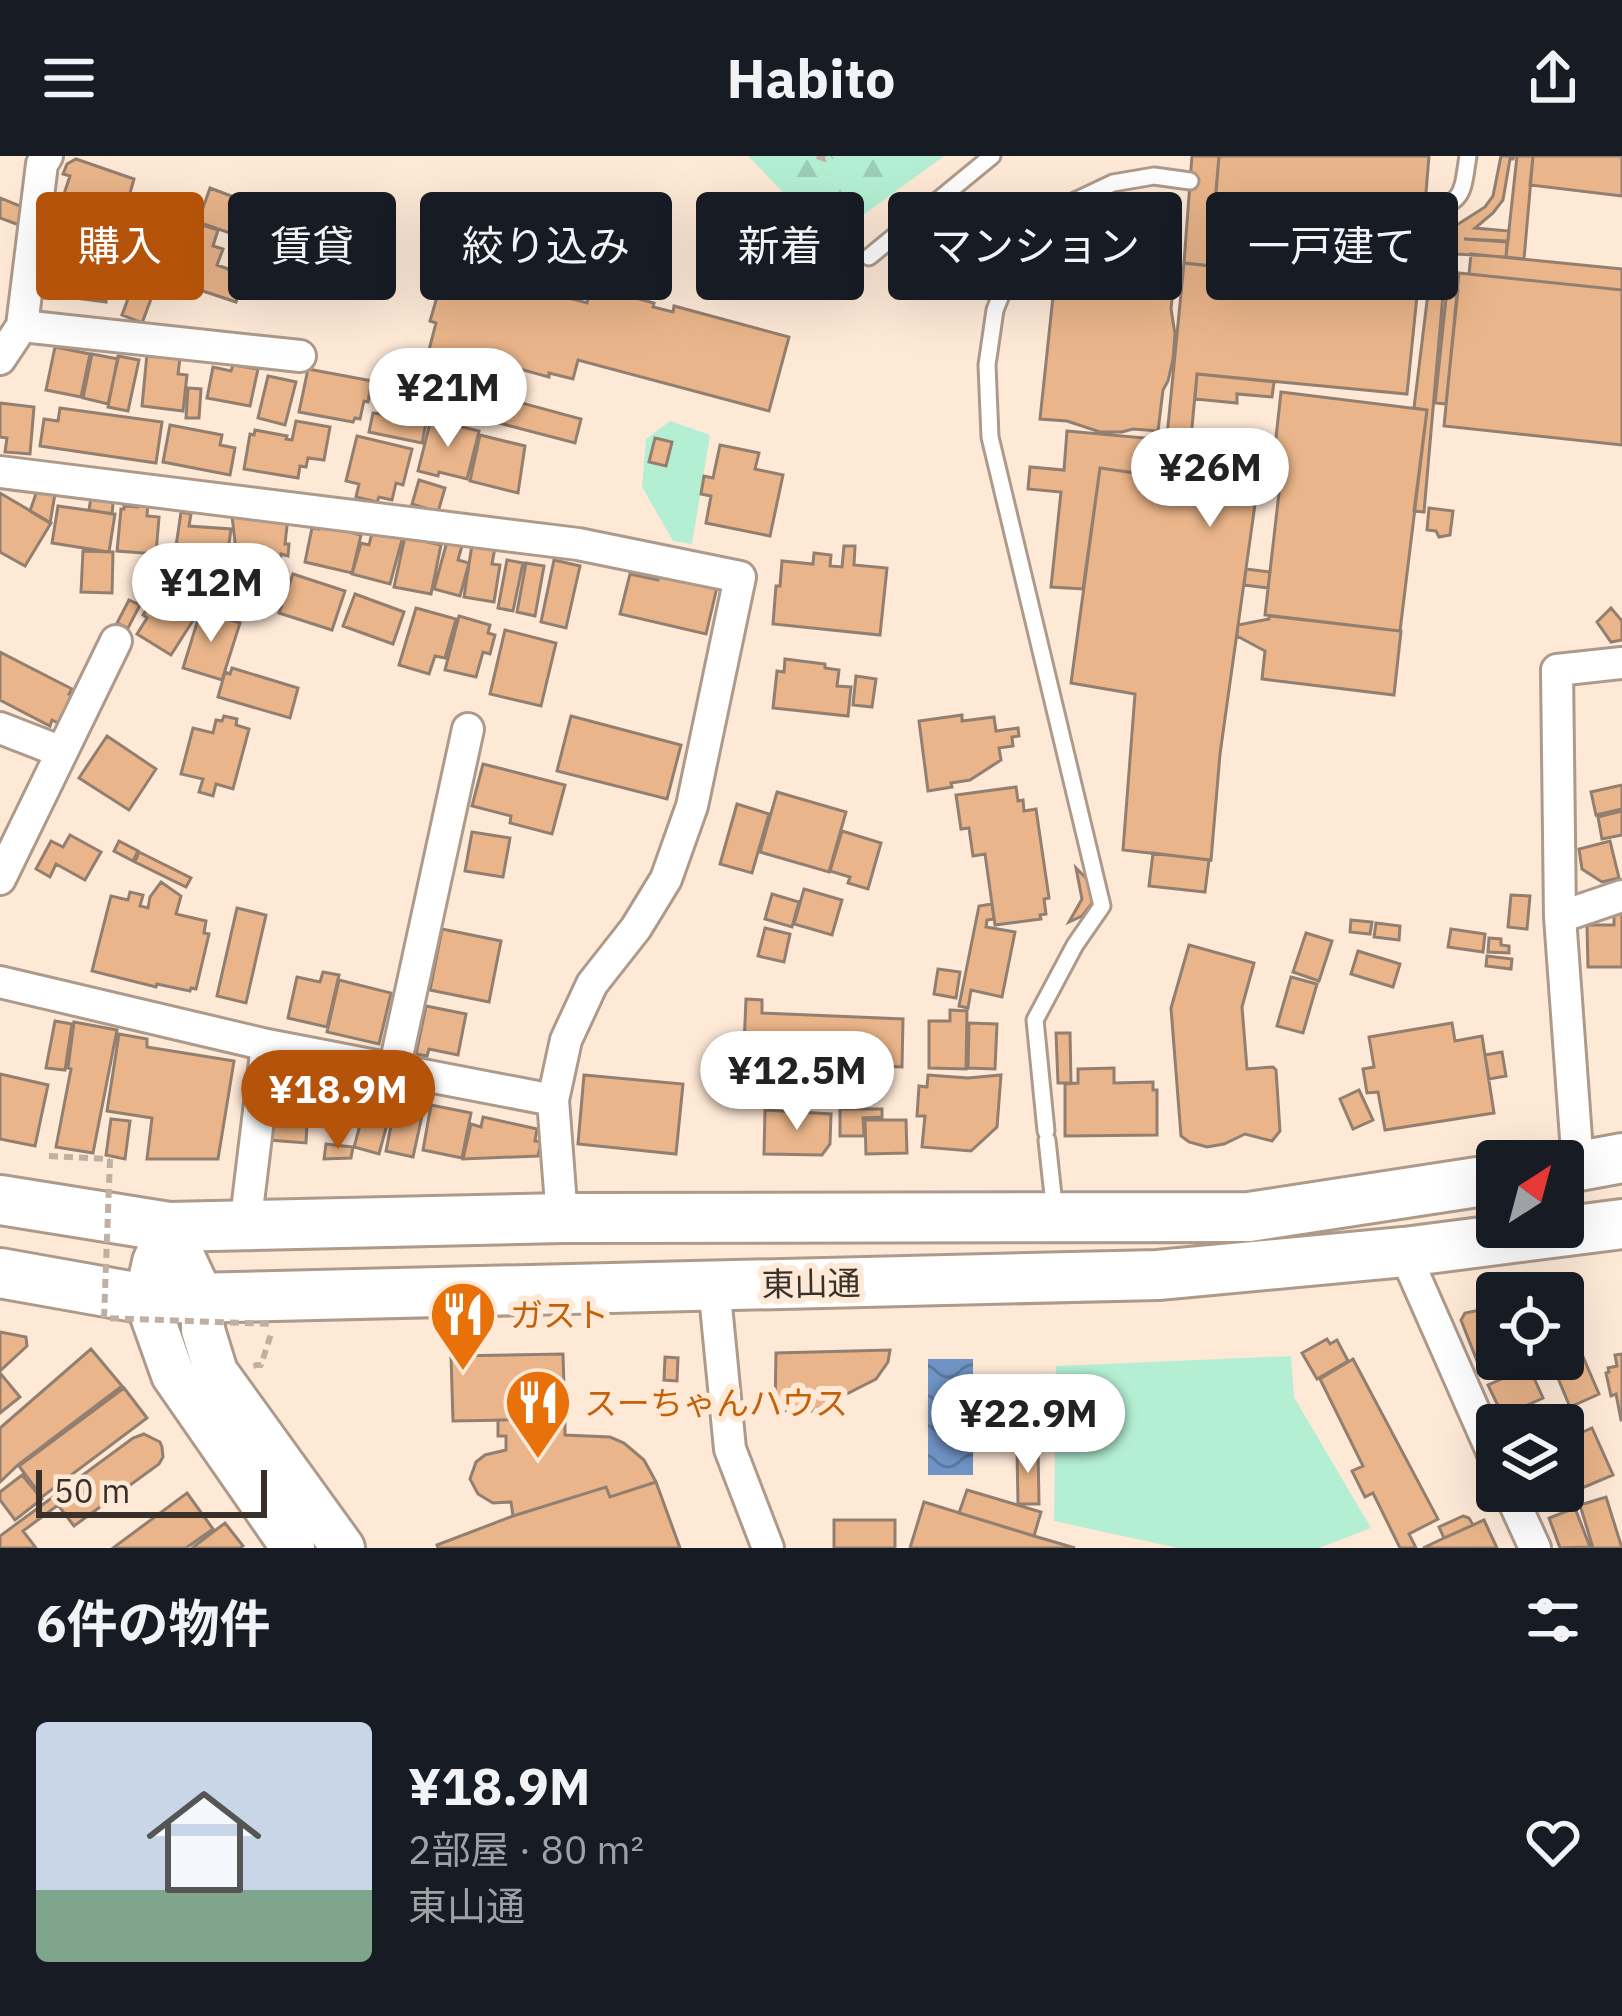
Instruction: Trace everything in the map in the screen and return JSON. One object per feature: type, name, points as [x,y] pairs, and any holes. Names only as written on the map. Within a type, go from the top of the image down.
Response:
[{"type":"main road","name":"東山通","points":[[0,1200],[169,1227],[562,1218],[1249,1217],[1476,1182]]},
{"type":"main road","name":"東山通","points":[[0,1273],[146,1299],[1158,1275],[1404,1252],[1622,1224]]},
{"type":"main road","points":[[169,1227],[154,1262],[146,1299],[172,1376],[293,1548]]},
{"type":"main road","points":[[169,1227],[203,1299],[203,1330],[216,1372],[343,1548]]},
{"type":"street","points":[[0,359],[22,326],[42,164],[47,156]]},
{"type":"street","points":[[22,326],[300,356]]},
{"type":"street","points":[[0,472],[578,544],[740,578],[692,806],[666,879],[637,928],[592,984],[566,1040],[553,1100],[562,1218]]},
{"type":"street","points":[[0,876],[116,641]]},
{"type":"street","points":[[1588,1164],[1560,917],[1557,670],[1622,663]]},
{"type":"street","points":[[0,728],[62,752]]},
{"type":"street","points":[[394,1070],[468,729]]},
{"type":"street","points":[[1560,917],[1622,896]]},
{"type":"street","points":[[0,982],[268,1045],[553,1100]]},
{"type":"street","points":[[245,1227],[268,1045]]},
{"type":"street","points":[[1404,1252],[1476,1415]]},
{"type":"street","points":[[714,1285],[730,1449],[768,1548]]},
{"type":"street","points":[[1518,1512],[1534,1548]]},
{"type":"lane","points":[[868,256],[992,156]]},
{"type":"lane","points":[[1458,197],[1468,156]]},
{"type":"lane","points":[[1055,1217],[1035,1020],[1102,906],[990,437],[987,365],[995,310],[1015,260],[1035,228],[1058,209],[1113,183],[1154,176],[1190,181]]},
{"type":"path","points":[[817,156],[832,156]]},
{"type":"path","points":[[50,1156],[110,1159],[104,1318],[274,1324],[261,1365]]},
{"type":"green space","points":[[748,156],[944,156],[895,192],[888,192],[864,214],[864,192],[783,192]]},
{"type":"green space","points":[[670,421],[710,435],[692,544],[673,541],[642,487],[646,439]]},
{"type":"green space","points":[[1291,1356],[1294,1397],[1371,1528],[1319,1548],[1178,1548],[1054,1521],[1056,1366]]},
{"type":"water","points":[[928,1359],[973,1359],[973,1475],[928,1475]]},
{"type":"building","points":[[1192,156],[1219,156],[1216,192],[1206,192],[1206,266],[1184,263]]},
{"type":"building","points":[[1219,156],[1429,156],[1426,192],[1216,192]]},
{"type":"building","points":[[1501,156],[1514,156],[1503,200],[1475,228],[1509,231],[1508,241],[1464,239],[1507,242],[1506,257],[1458,254],[1458,224],[1493,196]]},
{"type":"building","points":[[1517,156],[1533,156],[1524,259],[1506,257]]},
{"type":"building","points":[[1533,156],[1622,156],[1622,196],[1530,185]]},
{"type":"building","points":[[76,159],[134,179],[130,192],[65,192],[70,176],[63,174]]},
{"type":"building","points":[[210,188],[228,195],[228,232],[204,224]]},
{"type":"building","points":[[0,198],[25,208],[19,225],[0,218]]},
{"type":"building","points":[[204,226],[218,230],[213,246],[223,249],[217,265],[228,269],[228,299],[204,291]]},
{"type":"building","points":[[1471,254],[1622,269],[1622,290],[1469,274]]},
{"type":"building","points":[[1184,263],[1206,265],[1206,300],[1417,300],[1407,394],[1197,374],[1187,480],[1257,490],[1220,754],[1211,860],[1123,850],[1135,694],[1071,683],[1100,468],[1163,477]]},
{"type":"building","points":[[1459,273],[1622,290],[1622,445],[1444,426]]},
{"type":"building","points":[[128,300],[151,300],[142,323],[122,315]]},
{"type":"building","points":[[436,300],[643,300],[654,303],[653,307],[673,312],[674,306],[789,337],[769,411],[578,360],[573,379],[520,369],[519,374],[429,350],[436,323],[430,321]]},
{"type":"building","points":[[1053,300],[1172,300],[1173,359],[1158,431],[1100,432],[1067,421],[1040,419]]},
{"type":"building","points":[[1427,300],[1443,300],[1424,512],[1414,511],[1427,410],[1414,408]]},
{"type":"building","points":[[1446,300],[1457,300],[1446,404],[1435,403]]},
{"type":"building","points":[[55,347],[90,354],[81,397],[46,390]]},
{"type":"building","points":[[92,354],[118,359],[108,404],[83,398]]},
{"type":"building","points":[[147,354],[180,358],[178,374],[187,375],[183,411],[142,406]]},
{"type":"building","points":[[118,356],[139,360],[128,411],[108,407]]},
{"type":"building","points":[[233,365],[258,369],[250,406],[207,398],[213,367],[231,371]]},
{"type":"building","points":[[308,369],[372,381],[360,419],[353,422],[299,412]]},
{"type":"building","points":[[390,373],[418,381],[413,399],[385,392]]},
{"type":"building","points":[[1197,374],[1274,382],[1272,397],[1237,394],[1237,403],[1195,399]]},
{"type":"building","points":[[268,376],[296,382],[285,425],[258,418]]},
{"type":"building","points":[[426,377],[581,419],[575,443],[419,402]]},
{"type":"building","points":[[188,388],[201,389],[199,418],[186,418]]},
{"type":"building","points":[[1281,392],[1427,410],[1400,631],[1265,615],[1279,493],[1270,492]]},
{"type":"building","points":[[0,403],[34,407],[30,454],[5,452]]},
{"type":"building","points":[[382,404],[428,413],[422,443],[369,432],[373,413],[380,414]]},
{"type":"building","points":[[60,408],[162,422],[156,463],[40,446],[44,419],[58,421]]},
{"type":"building","points":[[431,419],[479,431],[467,479],[418,471]]},
{"type":"building","points":[[296,421],[330,427],[324,460],[308,458],[298,478],[244,469],[250,434],[255,430],[292,440]]},
{"type":"building","points":[[170,425],[222,435],[220,445],[235,448],[230,475],[163,462]]},
{"type":"building","points":[[1067,431],[1167,440],[1163,477],[1100,468],[1083,589],[1051,587],[1061,492],[1028,489],[1030,467],[1064,470]]},
{"type":"building","points":[[480,435],[525,446],[518,493],[470,481]]},
{"type":"building","points":[[357,436],[412,449],[403,485],[396,483],[392,500],[356,497],[359,484],[346,481]]},
{"type":"building","points":[[1194,436],[1255,444],[1254,453],[1274,456],[1271,475],[1190,464]]},
{"type":"building","points":[[655,438],[672,442],[666,466],[649,462]]},
{"type":"building","points":[[720,445],[759,453],[755,469],[783,475],[770,536],[706,523],[711,496],[701,494],[704,476],[713,478]]},
{"type":"building","points":[[1190,464],[1271,475],[1270,492],[1188,480]]},
{"type":"building","points":[[419,480],[445,488],[438,512],[412,504]]},
{"type":"building","points":[[38,488],[55,494],[50,523],[30,511]]},
{"type":"building","points":[[92,491],[114,494],[112,514],[89,510]]},
{"type":"building","points":[[0,493],[51,523],[25,566],[0,552]]},
{"type":"building","points":[[138,503],[148,504],[147,516],[159,517],[156,554],[117,551],[121,509],[138,507]]},
{"type":"building","points":[[58,506],[115,514],[109,552],[52,543]]},
{"type":"building","points":[[231,507],[288,517],[288,556],[281,554],[280,563],[268,562],[267,577],[254,576],[254,589],[231,587],[235,542]]},
{"type":"building","points":[[1429,508],[1453,511],[1450,535],[1439,537],[1436,531],[1427,530]]},
{"type":"building","points":[[181,512],[191,514],[189,526],[231,529],[225,574],[173,567]]},
{"type":"building","points":[[320,524],[361,535],[352,573],[305,562],[312,528],[319,529]]},
{"type":"building","points":[[373,529],[403,536],[390,584],[352,574],[361,543],[369,545]]},
{"type":"building","points":[[405,537],[441,545],[431,594],[394,587]]},
{"type":"building","points":[[448,538],[463,542],[458,560],[469,563],[460,596],[434,589]]},
{"type":"building","points":[[473,538],[496,542],[492,564],[500,565],[494,602],[464,597]]},
{"type":"building","points":[[844,546],[855,546],[854,565],[887,568],[880,635],[773,624],[782,561],[813,564],[814,553],[831,555],[830,566],[842,567]]},
{"type":"building","points":[[83,551],[113,552],[112,593],[81,592]]},
{"type":"building","points":[[507,560],[523,563],[513,611],[498,608]]},
{"type":"building","points":[[554,560],[580,566],[566,628],[541,622]]},
{"type":"building","points":[[526,563],[544,566],[535,616],[517,612]]},
{"type":"building","points":[[1246,569],[1270,572],[1268,588],[1244,585]]},
{"type":"building","points":[[660,570],[718,583],[706,634],[620,614],[630,574],[658,580]]},
{"type":"building","points":[[293,574],[345,591],[332,630],[279,613]]},
{"type":"building","points":[[355,594],[404,612],[393,644],[343,626]]},
{"type":"building","points":[[156,595],[173,605],[177,597],[199,611],[171,655],[137,634]]},
{"type":"building","points":[[129,600],[140,605],[128,628],[117,623]]},
{"type":"building","points":[[416,608],[456,619],[445,658],[435,656],[429,674],[399,665]]},
{"type":"building","points":[[1611,608],[1622,621],[1622,640],[1611,642],[1597,622]]},
{"type":"building","points":[[201,610],[240,623],[222,680],[183,668]]},
{"type":"building","points":[[459,616],[490,625],[488,633],[495,635],[490,654],[483,652],[476,677],[445,670]]},
{"type":"building","points":[[1269,616],[1401,631],[1394,695],[1262,679],[1265,651],[1237,636],[1238,625]]},
{"type":"building","points":[[505,630],[556,643],[541,706],[490,694]]},
{"type":"building","points":[[0,652],[72,689],[69,694],[76,697],[62,725],[52,720],[50,726],[0,700]]},
{"type":"building","points":[[785,659],[839,670],[837,686],[851,687],[848,716],[773,708],[777,671],[784,672]]},
{"type":"building","points":[[232,668],[298,688],[290,718],[218,697],[225,672],[230,674]]},
{"type":"building","points":[[856,676],[876,679],[872,707],[853,705]]},
{"type":"building","points":[[962,715],[962,721],[994,717],[996,731],[1018,728],[1019,736],[1012,737],[1013,746],[999,748],[1001,760],[970,780],[928,791],[919,721]]},
{"type":"building","points":[[224,716],[249,729],[233,789],[216,784],[213,796],[199,792],[203,779],[181,774],[193,728],[213,733],[216,720]]},
{"type":"building","points":[[571,716],[681,745],[667,799],[557,771]]},
{"type":"building","points":[[107,736],[156,769],[129,810],[79,778]]},
{"type":"building","points":[[483,764],[565,785],[552,834],[472,806]]},
{"type":"building","points":[[1622,785],[1622,809],[1596,815],[1591,792]]},
{"type":"building","points":[[1016,787],[1024,811],[1036,809],[1049,898],[1044,899],[1046,914],[1041,919],[995,925],[985,854],[973,856],[969,828],[961,829],[956,795]]},
{"type":"building","points":[[777,792],[846,812],[829,872],[760,852]]},
{"type":"building","points":[[737,804],[769,814],[752,873],[720,864]]},
{"type":"building","points":[[1622,811],[1622,835],[1602,839],[1598,817]]},
{"type":"building","points":[[842,831],[881,843],[868,889],[830,871]]},
{"type":"building","points":[[472,832],[510,838],[503,877],[465,871]]},
{"type":"building","points":[[70,835],[101,852],[85,880],[56,864],[50,877],[36,869],[51,841],[63,847]]},
{"type":"building","points":[[119,841],[138,851],[133,861],[114,851]]},
{"type":"building","points":[[1610,841],[1619,878],[1602,882],[1582,869],[1579,849]]},
{"type":"building","points":[[139,852],[191,878],[186,887],[135,862]]},
{"type":"building","points":[[1153,853],[1209,860],[1205,892],[1149,886]]},
{"type":"building","points":[[1076,868],[1092,884],[1094,901],[1082,916],[1069,922],[1082,899]]},
{"type":"building","points":[[161,882],[181,896],[176,914],[206,921],[204,933],[209,934],[196,989],[190,991],[92,971],[111,896],[128,900],[130,892],[143,895],[140,906],[148,908]]},
{"type":"building","points":[[804,889],[842,900],[832,935],[794,924]]},
{"type":"building","points":[[772,894],[799,902],[792,927],[765,919]]},
{"type":"building","points":[[1511,895],[1530,896],[1527,929],[1508,927]]},
{"type":"building","points":[[992,904],[994,919],[987,920],[986,927],[1015,932],[1002,997],[971,990],[968,1008],[959,1006],[979,906]]},
{"type":"building","points":[[237,908],[266,915],[246,1003],[217,996]]},
{"type":"building","points":[[1614,913],[1622,913],[1622,967],[1588,967],[1587,925],[1614,925]]},
{"type":"building","points":[[1351,920],[1372,922],[1370,934],[1350,932]]},
{"type":"building","points":[[1376,923],[1400,926],[1399,940],[1374,937]]},
{"type":"building","points":[[765,928],[790,934],[784,962],[758,956]]},
{"type":"building","points":[[442,929],[501,941],[489,1002],[430,990]]},
{"type":"building","points":[[1451,929],[1485,934],[1483,952],[1448,947]]},
{"type":"building","points":[[1306,933],[1332,941],[1319,981],[1293,972]]},
{"type":"building","points":[[1489,938],[1501,939],[1509,953],[1488,952]]},
{"type":"building","points":[[1189,945],[1254,963],[1242,1007],[1247,1069],[1276,1070],[1280,1131],[1272,1141],[1245,1134],[1207,1147],[1181,1136],[1171,1008]]},
{"type":"building","points":[[1358,951],[1400,964],[1393,987],[1351,974]]},
{"type":"building","points":[[1487,956],[1512,959],[1511,969],[1486,966]]},
{"type":"building","points":[[938,969],[960,972],[956,998],[934,994]]},
{"type":"building","points":[[323,972],[339,975],[327,1027],[288,1018],[297,977],[320,982]]},
{"type":"building","points":[[1291,977],[1317,984],[1303,1033],[1277,1026]]},
{"type":"building","points":[[339,980],[391,993],[379,1044],[327,1032]]},
{"type":"building","points":[[746,999],[762,1000],[762,1013],[903,1019],[902,1067],[757,1061],[758,1047],[744,1046]]},
{"type":"building","points":[[426,1006],[466,1014],[458,1055],[429,1049],[427,1056],[416,1054]]},
{"type":"building","points":[[950,1010],[967,1011],[966,1069],[929,1068],[929,1021],[950,1021]]},
{"type":"building","points":[[55,1021],[72,1024],[65,1070],[46,1068]]},
{"type":"building","points":[[74,1022],[117,1030],[93,1153],[56,1147],[71,1069]]},
{"type":"building","points":[[969,1023],[997,1024],[995,1069],[968,1068]]},
{"type":"building","points":[[1452,1023],[1455,1041],[1482,1036],[1494,1113],[1385,1130],[1378,1092],[1367,1093],[1363,1069],[1374,1067],[1369,1037]]},
{"type":"building","points":[[1056,1033],[1070,1033],[1071,1083],[1058,1083]]},
{"type":"building","points":[[119,1034],[147,1039],[147,1047],[234,1061],[218,1159],[147,1159],[152,1118],[107,1111]]},
{"type":"building","points":[[1502,1052],[1506,1076],[1489,1079],[1485,1055]]},
{"type":"building","points":[[1114,1068],[1114,1083],[1153,1082],[1157,1135],[1065,1136],[1065,1084],[1078,1083],[1078,1069]]},
{"type":"building","points":[[0,1074],[48,1085],[35,1146],[0,1139]]},
{"type":"building","points":[[584,1075],[683,1084],[676,1154],[578,1144]]},
{"type":"building","points":[[928,1075],[1001,1075],[997,1127],[971,1151],[922,1147],[925,1116],[917,1116],[919,1086],[927,1087]]},
{"type":"building","points":[[1359,1090],[1373,1120],[1353,1129],[1340,1099]]},
{"type":"building","points":[[368,1096],[393,1102],[379,1154],[354,1147]]},
{"type":"building","points":[[397,1096],[425,1102],[413,1157],[386,1151]]},
{"type":"building","points":[[431,1105],[471,1113],[462,1158],[423,1150]]},
{"type":"building","points":[[840,1109],[882,1109],[882,1117],[863,1118],[864,1136],[840,1136]]},
{"type":"building","points":[[765,1110],[831,1114],[830,1144],[822,1155],[764,1154]]},
{"type":"building","points":[[267,1117],[307,1123],[306,1143],[269,1140]]},
{"type":"building","points":[[483,1117],[537,1129],[538,1156],[463,1159],[471,1124],[481,1127]]},
{"type":"building","points":[[111,1119],[130,1121],[125,1159],[106,1155]]},
{"type":"building","points":[[865,1120],[906,1120],[907,1153],[866,1154]]},
{"type":"building","points":[[326,1144],[353,1147],[351,1158],[324,1159]]},
{"type":"building","points":[[1476,1311],[1476,1358],[1461,1320],[1465,1313]]},
{"type":"building","points":[[0,1332],[26,1337],[27,1346],[0,1371]]},
{"type":"building","points":[[1327,1339],[1330,1344],[1337,1340],[1348,1361],[1317,1379],[1302,1353]]},
{"type":"building","points":[[91,1349],[122,1386],[0,1482],[0,1428]]},
{"type":"building","points":[[890,1350],[876,1379],[813,1411],[775,1411],[776,1353]]},
{"type":"building","points":[[563,1354],[565,1419],[453,1421],[451,1356]]},
{"type":"building","points":[[1622,1354],[1621,1420],[1606,1373],[1617,1366],[1615,1355]]},
{"type":"building","points":[[665,1357],[678,1358],[677,1381],[664,1380]]},
{"type":"building","points":[[1353,1359],[1438,1519],[1409,1534],[1416,1548],[1400,1548],[1373,1493],[1365,1497],[1352,1471],[1363,1466],[1320,1379]]},
{"type":"building","points":[[1584,1359],[1599,1394],[1569,1404],[1559,1380],[1584,1380]]},
{"type":"building","points":[[0,1373],[20,1397],[0,1413]]},
{"type":"building","points":[[1499,1380],[1535,1380],[1543,1398],[1530,1404],[1497,1404],[1488,1385]]},
{"type":"building","points":[[124,1388],[147,1418],[42,1497],[19,1466]]},
{"type":"building","points":[[565,1419],[565,1435],[610,1437],[624,1443],[644,1460],[656,1482],[610,1497],[606,1487],[513,1516],[511,1502],[493,1503],[478,1494],[470,1479],[476,1462],[506,1450],[506,1436],[498,1436],[498,1420]]},
{"type":"building","points":[[1592,1428],[1613,1475],[1584,1487],[1584,1432]]},
{"type":"building","points":[[144,1434],[160,1442],[163,1457],[159,1464],[74,1526],[58,1505],[23,1531],[36,1548],[0,1548],[0,1536]]},
{"type":"building","points":[[1017,1448],[1038,1448],[1039,1504],[1018,1504]]},
{"type":"building","points":[[22,1475],[42,1499],[15,1520],[0,1500],[0,1492]]},
{"type":"building","points":[[656,1482],[680,1548],[437,1545],[606,1487],[610,1497]]},
{"type":"building","points":[[967,1490],[1041,1512],[1034,1536],[959,1513]]},
{"type":"building","points":[[187,1493],[213,1529],[186,1548],[113,1548]]},
{"type":"building","points":[[1606,1497],[1622,1548],[1593,1548],[1584,1504]]},
{"type":"building","points":[[924,1502],[1034,1536],[1075,1548],[910,1548]]},
{"type":"building","points":[[1577,1512],[1590,1547],[1560,1548],[1549,1518]]},
{"type":"building","points":[[1463,1516],[1473,1525],[1444,1538],[1439,1527]]},
{"type":"building","points":[[834,1520],[895,1520],[895,1548],[834,1548]]},
{"type":"building","points":[[1484,1520],[1497,1548],[1423,1548],[1444,1538]]},
{"type":"building","points":[[225,1523],[243,1546],[192,1548]]},
{"type":"place","name":"ガスト","points":[[463,1373]]},
{"type":"place","name":"スーちゃんハウス","points":[[538,1461]]}]
